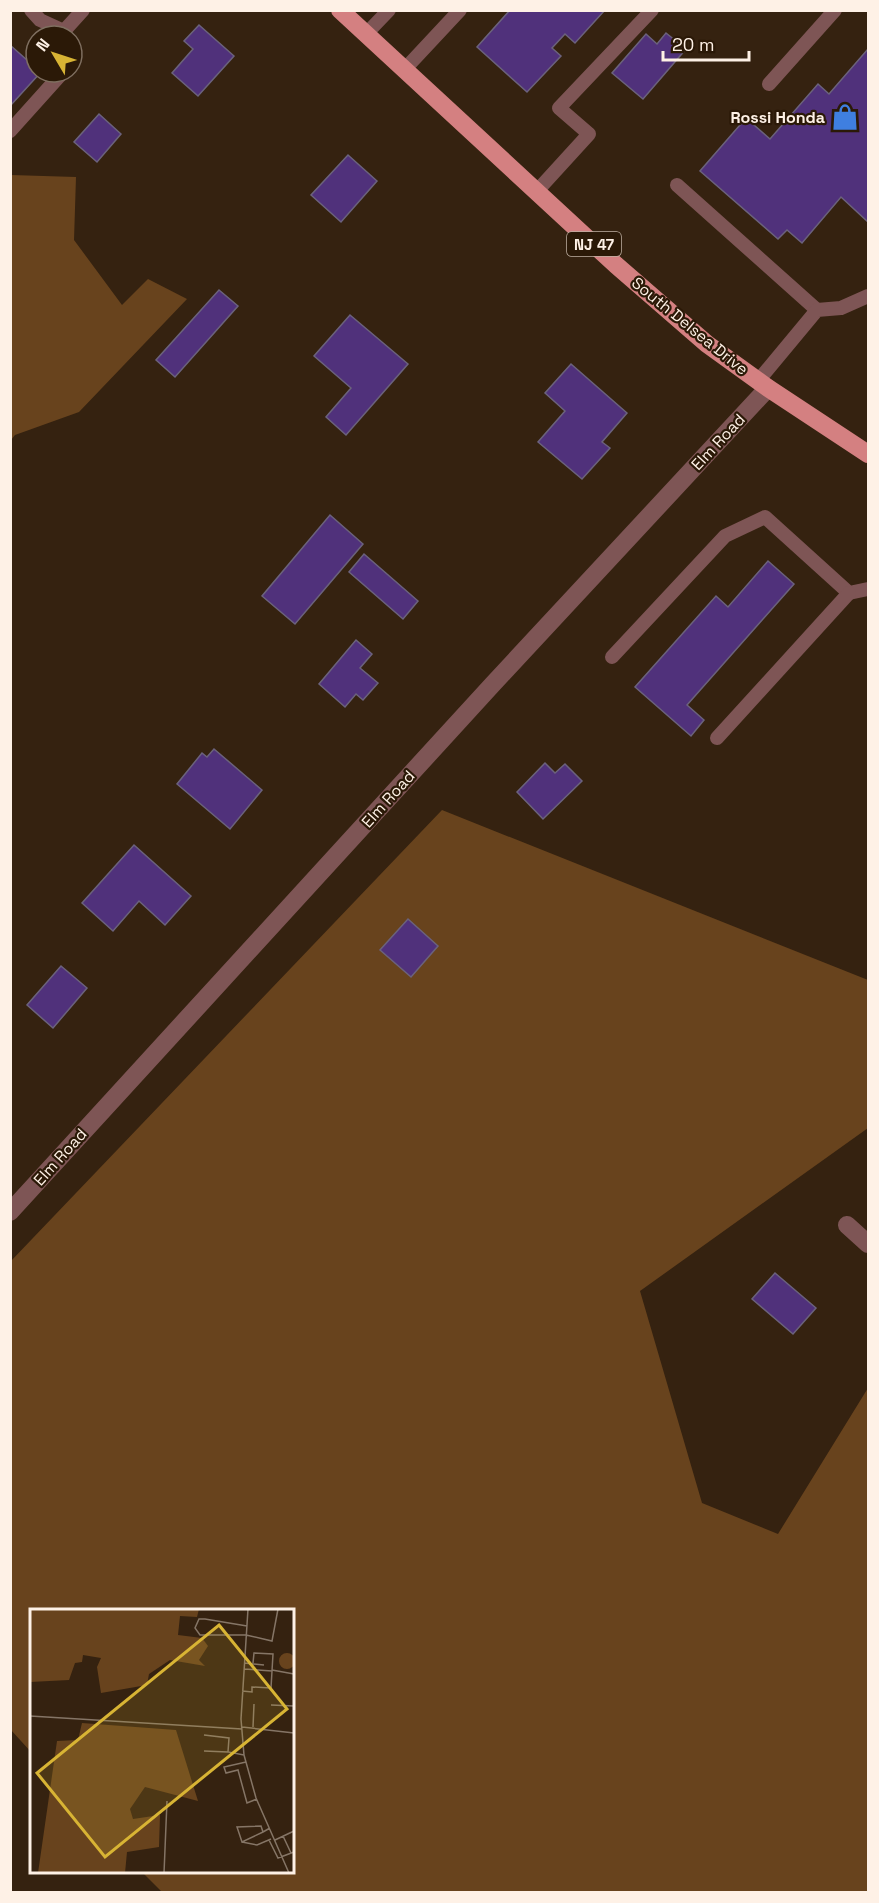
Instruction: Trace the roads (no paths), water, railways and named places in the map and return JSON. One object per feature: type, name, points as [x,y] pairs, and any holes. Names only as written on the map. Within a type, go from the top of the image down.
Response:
[{"type":"main road","name":"South Delsea Drive","points":[[340,10],[616,265],[707,344],[763,385],[868,454]]},
{"type":"street","name":"Elm Road","points":[[10,1212],[763,385]]},
{"type":"street","points":[[847,1225],[868,1244]]},
{"type":"lane","points":[[31,10],[47,24]]},
{"type":"lane","points":[[72,24],[83,10]]},
{"type":"lane","points":[[366,34],[389,10]]},
{"type":"lane","points":[[404,70],[460,10]]},
{"type":"lane","points":[[537,191],[589,134],[559,108],[652,10]]},
{"type":"lane","points":[[769,84],[835,10]]},
{"type":"lane","points":[[10,131],[52,84]]},
{"type":"lane","points":[[676,185],[817,310],[841,308],[868,296]]},
{"type":"lane","points":[[763,385],[817,310]]},
{"type":"lane","points":[[612,657],[725,536],[765,517],[849,593]]},
{"type":"lane","points":[[717,738],[849,593],[868,588]]},
{"type":"place","name":"Rossi Honda","points":[[845,117]]}]
